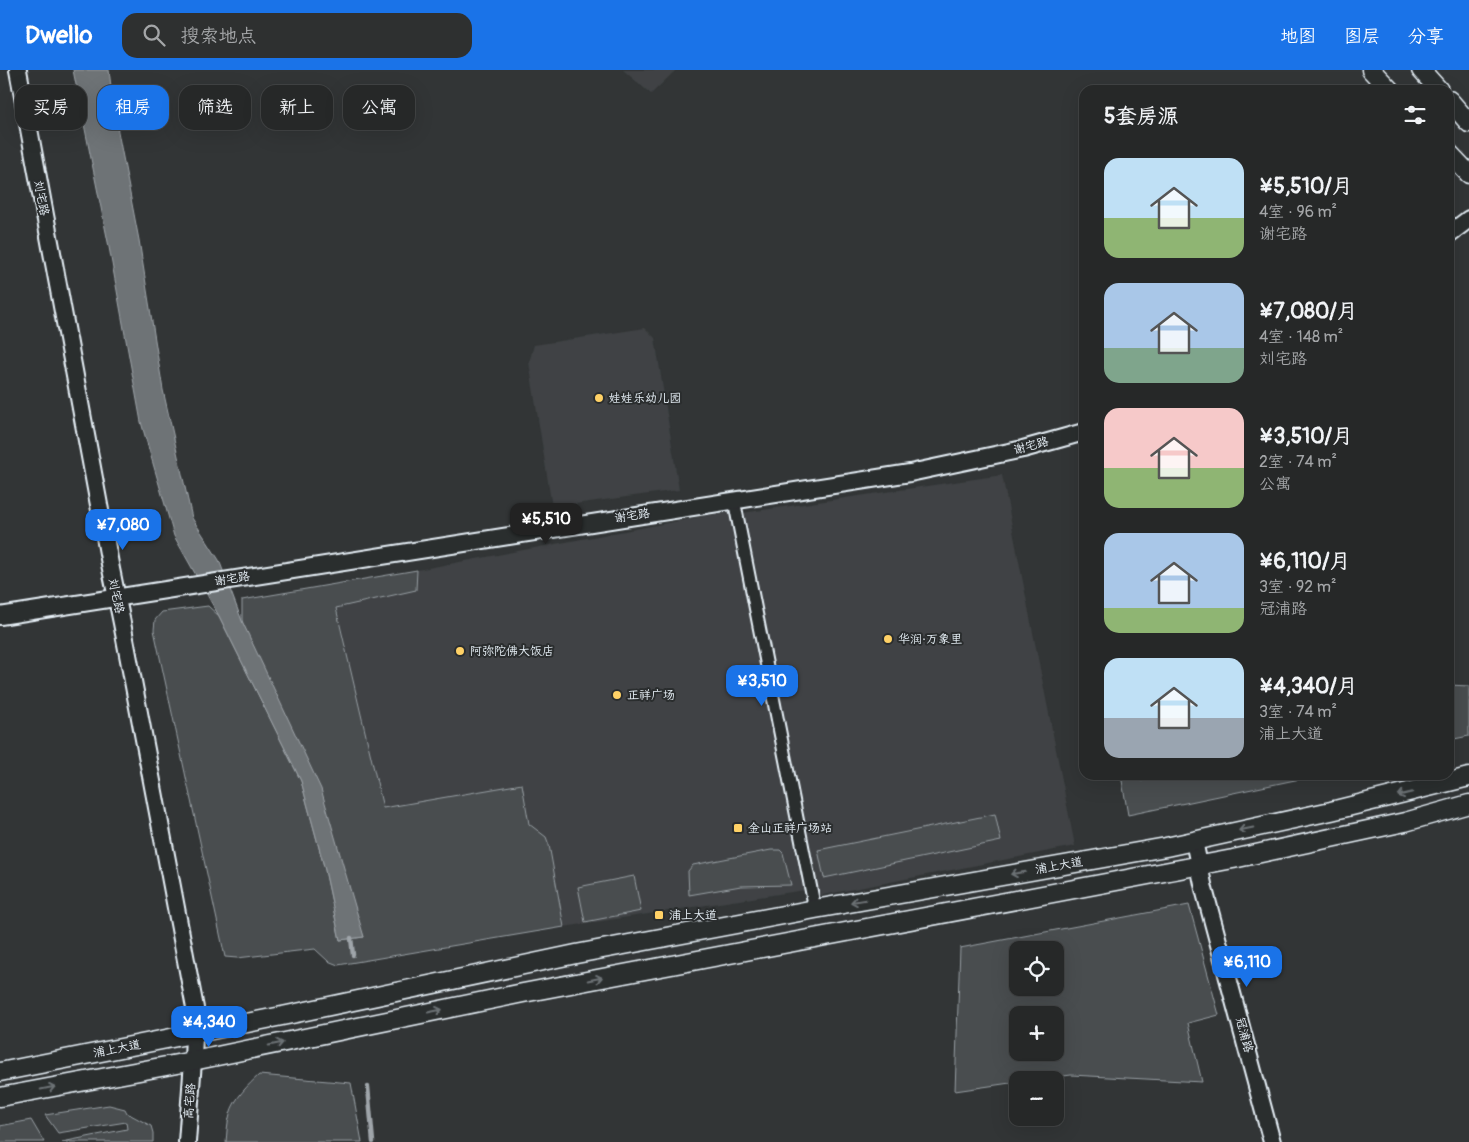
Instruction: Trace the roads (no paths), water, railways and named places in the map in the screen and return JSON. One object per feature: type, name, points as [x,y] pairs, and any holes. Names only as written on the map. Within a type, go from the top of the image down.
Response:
[{"type":"main road","points":[[1371,70],[1385,85]]},
{"type":"main road","points":[[1421,70],[1434,85]]},
{"type":"main road","points":[[1454,106],[1469,123]]},
{"type":"main road","points":[[1454,158],[1469,174]]},
{"type":"main road","name":"浦上大道","points":[[0,1072],[297,1013],[576,954],[1194,841],[1331,811],[1469,777]]},
{"type":"main road","name":"浦上大道","points":[[0,1097],[193,1061],[522,993],[1233,859],[1405,822],[1469,804]]},
{"type":"street","name":"刘宅路","points":[[18,70],[195,1008],[193,1061]]},
{"type":"street","points":[[1454,230],[1469,219]]},
{"type":"street","name":"谢宅路","points":[[0,616],[910,473],[1079,433]]},
{"type":"street","points":[[734,500],[815,909]]},
{"type":"street","name":"冠浦路","points":[[1194,841],[1272,1142]]},
{"type":"street","name":"高宅路","points":[[187,1142],[193,1061]]},
{"type":"waterway","points":[[351,938],[353,955]]},
{"type":"waterway","points":[[368,1087],[373,1142]]},
{"type":"place","name":"娃娃乐幼儿园","points":[[599,398]]},
{"type":"place","name":"华润·万象里","points":[[888,639]]},
{"type":"place","name":"阿弥陀佛大饭店","points":[[460,651]]},
{"type":"place","name":"正祥广场","points":[[617,695]]},
{"type":"place","name":"金山正祥广场站","points":[[738,828]]},
{"type":"place","name":"浦上大道","points":[[659,915]]}]
